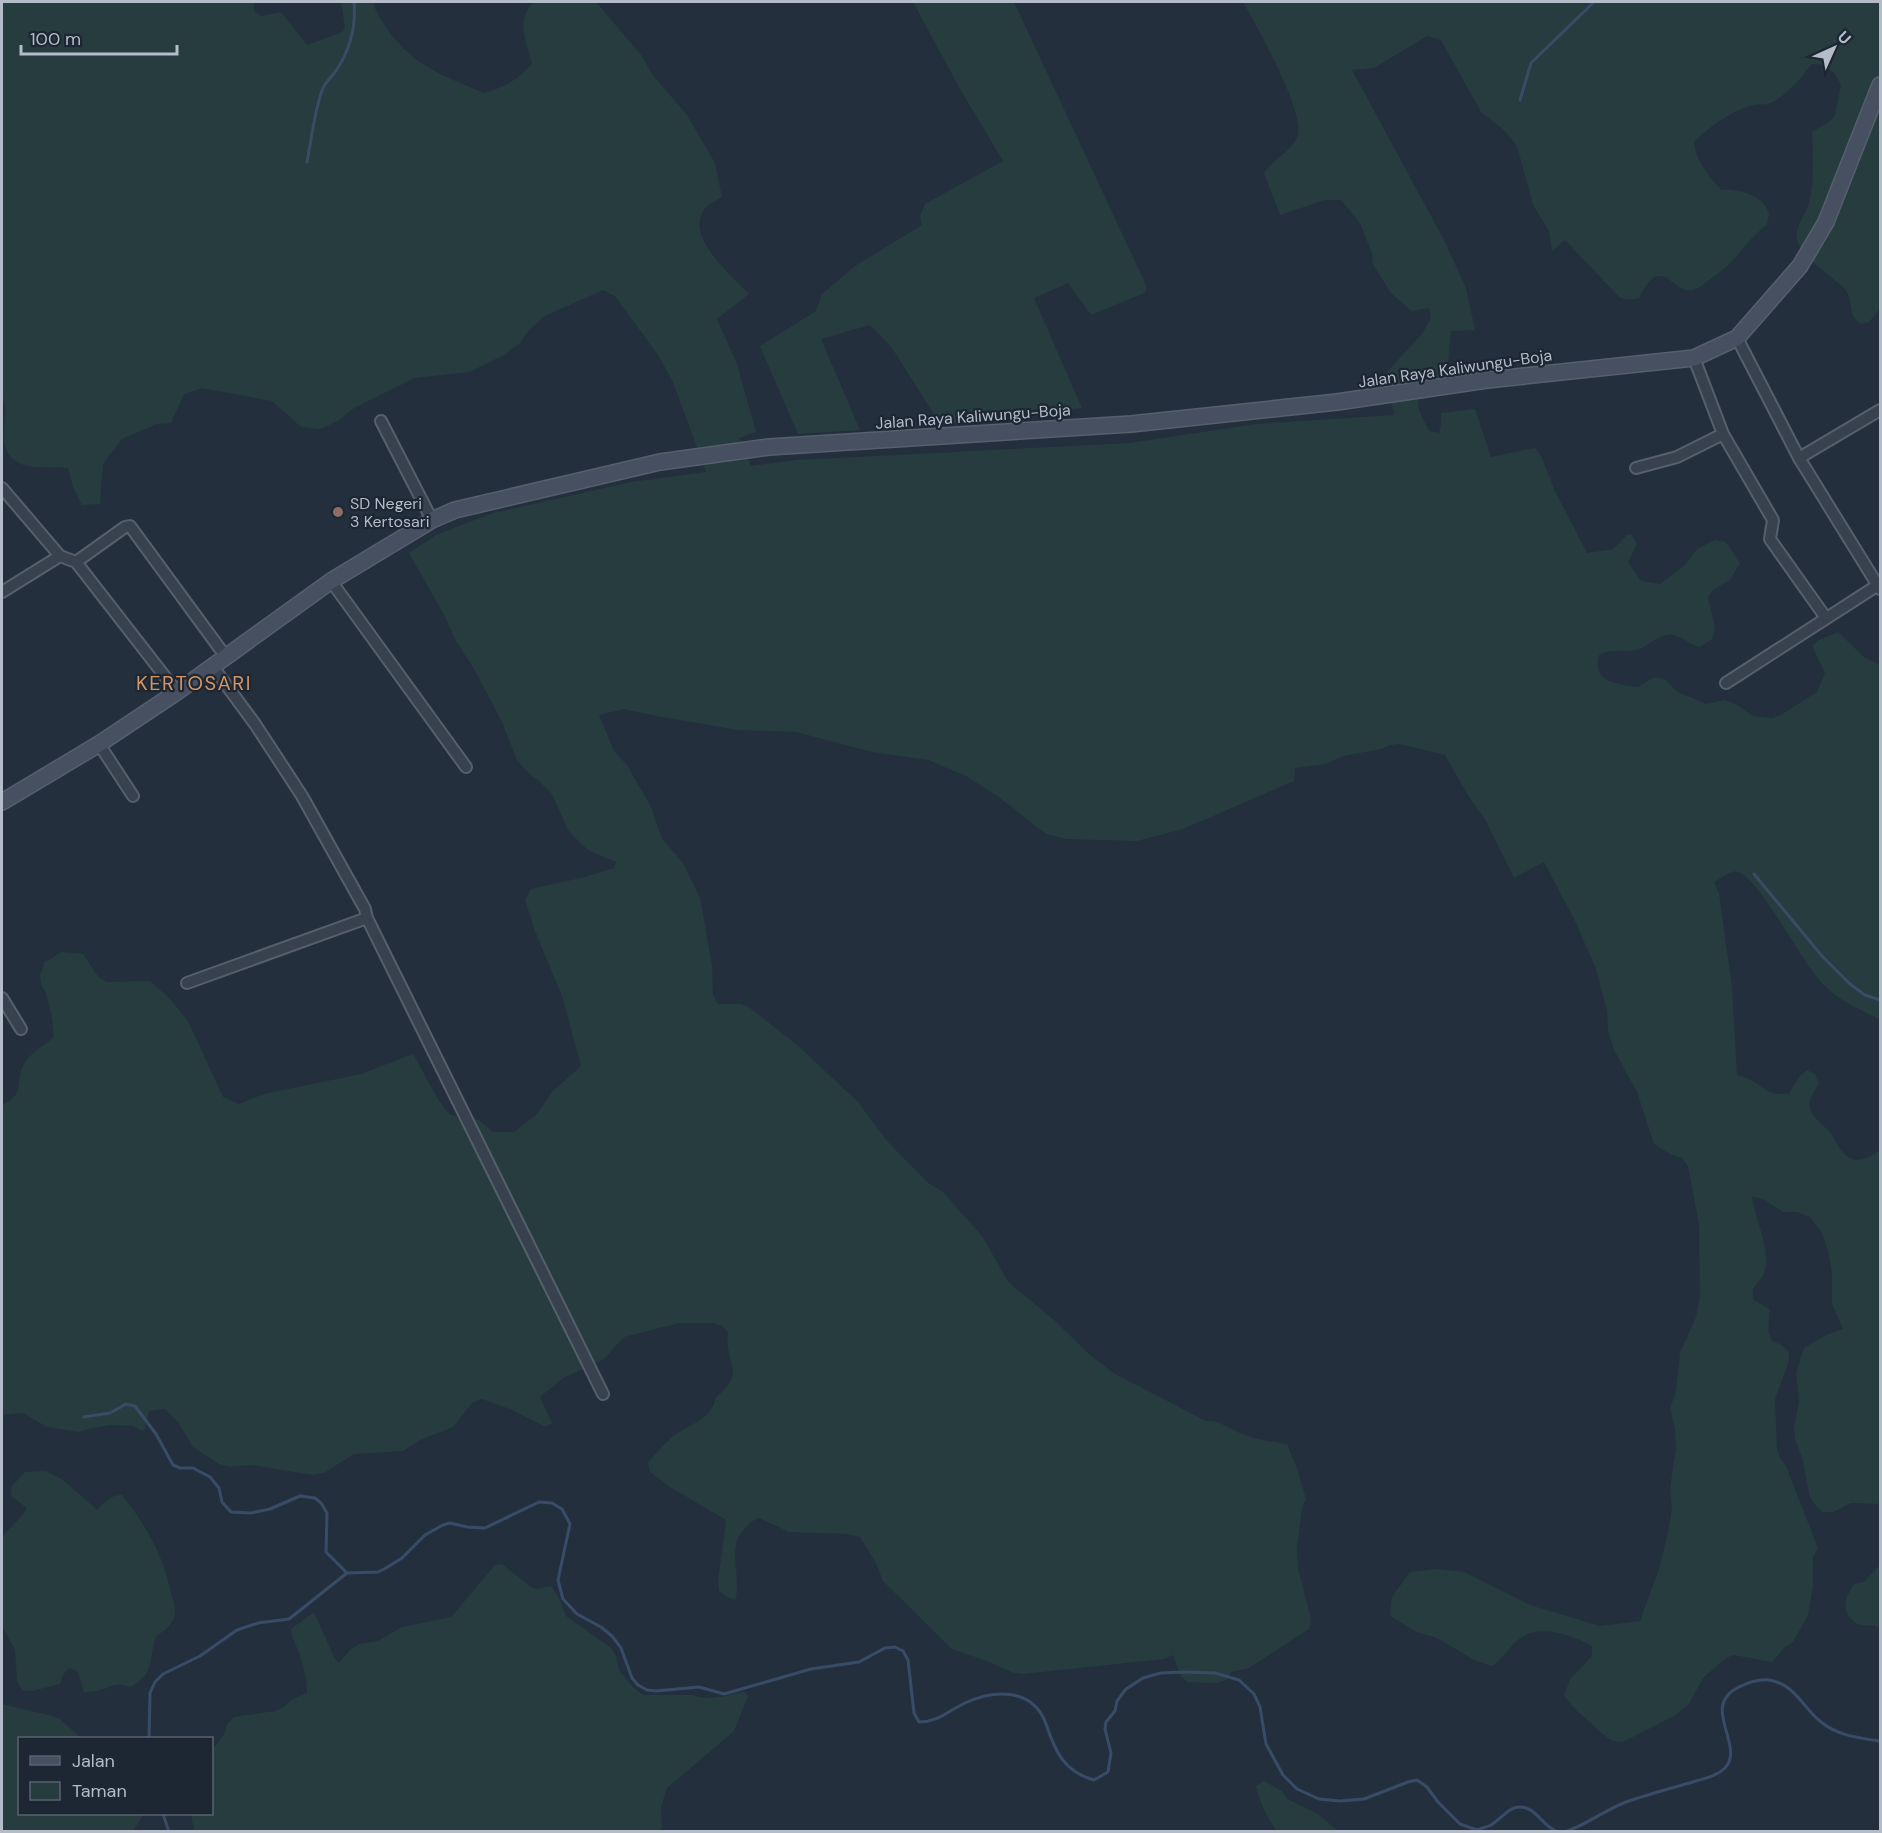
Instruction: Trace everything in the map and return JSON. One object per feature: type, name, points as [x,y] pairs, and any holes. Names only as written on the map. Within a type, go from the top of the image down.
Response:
[{"type":"main road","name":"Jalan Raya Kaliwungu-Boja","points":[[2,802],[99,744],[177,692],[331,581],[432,520],[474,505],[660,462],[769,447],[1131,424],[1337,402],[1487,380],[1694,358],[1737,338],[1780,289],[1811,248],[1826,222],[1881,85]]},
{"type":"street","points":[[1726,683],[1826,618],[1879,587],[1799,458],[1737,338]]},
{"type":"street","points":[[1694,358],[1724,434],[1773,519],[1770,539],[1826,618]]},
{"type":"street","points":[[1799,458],[1881,410]]},
{"type":"street","points":[[381,421],[432,520]]},
{"type":"street","points":[[1636,468],[1677,457],[1724,434]]},
{"type":"street","points":[[2,488],[60,556],[76,562],[177,692]]},
{"type":"street","points":[[76,562],[125,527],[130,526],[226,657]]},
{"type":"street","points":[[2,592],[60,556]]},
{"type":"street","points":[[331,581],[466,767]]},
{"type":"street","points":[[213,667],[255,724],[302,796],[365,909],[603,1394]]},
{"type":"street","points":[[99,744],[133,796]]},
{"type":"street","points":[[187,983],[368,918]]},
{"type":"street","points":[[2,998],[21,1029]]},
{"type":"green space","points":[[2,2],[254,2],[254,11],[262,16],[281,12],[307,45],[342,32],[345,27],[341,2],[373,2],[388,30],[409,53],[431,69],[484,93],[511,82],[532,63],[523,23],[528,9],[534,2],[596,2],[642,56],[651,73],[687,115],[715,163],[722,197],[706,207],[700,218],[700,230],[704,242],[721,266],[749,294],[717,319],[737,364],[756,432],[739,438],[751,466],[797,460],[1130,443],[1256,424],[1394,415],[1386,373],[1422,334],[1431,318],[1429,308],[1411,311],[1390,292],[1372,262],[1373,256],[1360,223],[1341,200],[1325,200],[1280,215],[1264,173],[1295,141],[1298,135],[1298,123],[1278,68],[1243,2],[1880,2],[1880,309],[1869,322],[1860,324],[1853,315],[1847,292],[1808,257],[1799,245],[1796,235],[1808,206],[1812,188],[1812,132],[1829,122],[1835,115],[1841,85],[1827,67],[1812,64],[1777,100],[1734,112],[1694,142],[1700,162],[1721,190],[1735,190],[1750,194],[1763,203],[1769,215],[1767,225],[1726,267],[1697,288],[1686,290],[1667,278],[1654,277],[1639,298],[1629,300],[1620,298],[1565,240],[1552,251],[1549,231],[1533,205],[1517,146],[1505,131],[1481,112],[1441,40],[1427,36],[1374,68],[1352,70],[1444,240],[1466,288],[1475,330],[1451,331],[1448,362],[1442,379],[1420,386],[1418,406],[1429,431],[1439,433],[1441,413],[1475,409],[1491,457],[1535,448],[1541,456],[1555,491],[1587,553],[1613,549],[1631,534],[1637,544],[1628,562],[1641,581],[1660,584],[1685,565],[1697,549],[1715,540],[1726,542],[1740,563],[1730,580],[1713,590],[1708,597],[1715,627],[1712,639],[1700,647],[1670,635],[1661,637],[1640,649],[1599,655],[1599,671],[1603,677],[1615,683],[1638,687],[1654,677],[1664,679],[1678,692],[1706,704],[1724,700],[1734,703],[1753,716],[1772,718],[1781,715],[1817,692],[1825,673],[1812,646],[1819,640],[1838,632],[1865,658],[1880,665],[1880,1019],[1843,1000],[1820,981],[1767,902],[1747,878],[1736,871],[1714,882],[1719,893],[1732,988],[1737,1075],[1751,1080],[1768,1091],[1781,1094],[1789,1093],[1800,1076],[1807,1070],[1815,1074],[1819,1083],[1810,1100],[1811,1110],[1842,1151],[1850,1158],[1858,1160],[1880,1150],[1880,1504],[1851,1503],[1833,1512],[1823,1512],[1810,1497],[1802,1457],[1795,1439],[1794,1429],[1799,1401],[1796,1373],[1804,1348],[1828,1334],[1843,1329],[1832,1304],[1832,1272],[1828,1251],[1822,1233],[1810,1217],[1797,1212],[1783,1212],[1765,1200],[1752,1196],[1766,1256],[1764,1273],[1753,1289],[1753,1299],[1770,1310],[1768,1331],[1772,1341],[1782,1345],[1789,1352],[1789,1361],[1775,1399],[1777,1448],[1818,1548],[1813,1557],[1813,1586],[1808,1615],[1793,1642],[1785,1647],[1772,1662],[1733,1655],[1725,1659],[1703,1678],[1689,1704],[1674,1716],[1623,1742],[1613,1741],[1605,1736],[1564,1696],[1570,1679],[1592,1656],[1592,1646],[1556,1632],[1536,1632],[1519,1639],[1492,1666],[1474,1660],[1437,1638],[1417,1632],[1390,1616],[1392,1597],[1410,1572],[1436,1569],[1464,1572],[1530,1605],[1600,1626],[1640,1621],[1660,1566],[1669,1527],[1672,1507],[1670,1488],[1676,1449],[1675,1428],[1670,1409],[1676,1391],[1680,1353],[1696,1317],[1700,1296],[1699,1225],[1688,1166],[1682,1158],[1654,1144],[1637,1092],[1614,1050],[1608,1031],[1607,1010],[1596,969],[1575,921],[1544,862],[1514,878],[1486,821],[1445,755],[1400,744],[1343,756],[1325,764],[1295,768],[1294,781],[1183,829],[1137,841],[1066,839],[1047,834],[999,797],[966,776],[928,760],[872,752],[796,732],[738,730],[623,709],[599,715],[614,751],[627,765],[651,807],[662,839],[683,863],[700,898],[712,965],[713,995],[718,1004],[741,1004],[750,1008],[796,1044],[858,1102],[887,1141],[927,1182],[943,1192],[982,1236],[1007,1280],[1053,1319],[1090,1355],[1115,1374],[1206,1421],[1221,1424],[1256,1438],[1287,1444],[1306,1499],[1302,1508],[1297,1548],[1298,1568],[1311,1619],[1309,1629],[1249,1668],[1231,1672],[1226,1680],[1217,1683],[1188,1682],[1181,1677],[1173,1655],[1164,1659],[1023,1674],[1014,1673],[952,1649],[883,1581],[876,1563],[860,1537],[846,1534],[789,1532],[759,1518],[752,1521],[740,1534],[735,1552],[737,1591],[735,1600],[727,1597],[719,1591],[718,1582],[726,1520],[670,1487],[650,1472],[648,1462],[671,1438],[710,1411],[716,1397],[731,1381],[733,1374],[728,1333],[722,1326],[713,1323],[679,1323],[624,1337],[604,1359],[563,1378],[540,1397],[552,1423],[546,1427],[510,1409],[482,1399],[473,1402],[453,1427],[420,1440],[403,1451],[354,1454],[324,1473],[313,1475],[251,1465],[230,1467],[219,1464],[193,1447],[178,1422],[165,1409],[149,1411],[145,1428],[142,1431],[133,1426],[111,1425],[79,1432],[47,1427],[23,1413],[2,1415],[2,1105],[17,1093],[21,1072],[26,1061],[54,1037],[46,993],[41,984],[40,975],[45,962],[62,952],[83,954],[99,978],[107,982],[150,981],[171,1000],[188,1021],[223,1097],[239,1104],[264,1094],[361,1074],[413,1054],[439,1101],[450,1115],[479,1120],[493,1132],[514,1132],[537,1114],[552,1092],[581,1066],[562,996],[535,931],[525,900],[531,889],[614,868],[616,862],[582,845],[568,830],[552,794],[517,760],[502,722],[409,553],[438,534],[493,513],[631,482],[706,472],[673,382],[658,355],[615,296],[603,290],[545,316],[530,329],[519,344],[504,355],[469,372],[415,378],[354,408],[338,421],[321,429],[301,427],[272,401],[202,388],[184,394],[171,423],[157,424],[122,439],[103,464],[100,504],[82,505],[73,487],[68,468],[32,467],[14,460],[8,453],[5,443],[5,408],[2,395]]},
{"type":"green space","points":[[913,2],[1014,2],[1146,285],[1146,292],[1091,315],[1068,283],[1034,298],[1082,408],[941,425],[892,348],[870,325],[821,339],[860,430],[798,434],[760,346],[816,311],[822,294],[855,266],[922,225],[920,216],[925,204],[1003,161],[960,89]]},
{"type":"green space","points":[[45,1471],[62,1479],[97,1510],[111,1497],[122,1495],[146,1529],[164,1566],[174,1602],[175,1615],[169,1626],[156,1636],[148,1671],[130,1687],[117,1685],[84,1692],[78,1672],[69,1668],[60,1684],[32,1691],[22,1690],[17,1681],[15,1650],[2,1626],[2,1536],[27,1508],[11,1496],[12,1486],[25,1472]]},
{"type":"green space","points":[[502,1564],[536,1589],[551,1586],[566,1616],[611,1648],[616,1656],[620,1672],[643,1695],[693,1695],[711,1698],[744,1692],[748,1696],[734,1731],[667,1788],[661,1807],[662,1828],[658,1831],[194,1831],[191,1815],[213,1815],[213,1749],[225,1733],[227,1724],[234,1717],[275,1711],[307,1693],[304,1670],[291,1629],[314,1612],[334,1657],[339,1663],[351,1649],[359,1644],[378,1641],[402,1627],[451,1617],[495,1565]]},
{"type":"green space","points":[[1880,1565],[1880,1627],[1856,1623],[1846,1610],[1848,1594],[1854,1584],[1864,1582]]},
{"type":"green space","points":[[2,1704],[52,1716],[61,1720],[80,1737],[18,1737],[18,1815],[143,1815],[133,1831],[2,1831]]},
{"type":"green space","points":[[1264,1781],[1282,1791],[1287,1799],[1318,1814],[1338,1831],[1277,1831],[1264,1810],[1256,1786]]},
{"type":"waterway","points":[[307,162],[315,115],[323,88],[342,61],[352,37],[354,2]]},
{"type":"waterway","points":[[1520,100],[1531,63],[1594,2]]},
{"type":"waterway","points":[[1754,874],[1822,956],[1850,984],[1865,995],[1880,1000]]},
{"type":"waterway","points":[[84,1417],[110,1413],[126,1404],[135,1406],[156,1434],[173,1465],[180,1468],[193,1468],[210,1477],[219,1488],[222,1502],[231,1512],[251,1513],[270,1509],[300,1496],[315,1498],[327,1513],[326,1552],[347,1573]]},
{"type":"waterway","points":[[149,1737],[150,1693],[155,1682],[163,1674],[200,1656],[237,1630],[258,1623],[289,1619],[347,1573],[378,1572],[386,1568],[402,1558],[425,1535],[443,1525],[450,1523],[485,1528],[539,1502],[552,1503],[562,1509],[570,1524],[558,1580],[563,1599],[577,1614],[612,1636],[621,1648],[632,1678],[647,1690],[699,1687],[724,1694],[811,1669],[859,1662],[885,1648],[895,1647],[903,1651],[908,1660],[914,1713],[919,1722],[937,1718],[965,1703],[988,1695],[1012,1695],[1023,1698],[1040,1712],[1057,1751],[1068,1766],[1075,1772],[1094,1780],[1108,1772],[1111,1753],[1105,1729],[1106,1722],[1115,1711],[1117,1701],[1126,1689],[1143,1678],[1161,1673],[1215,1673],[1239,1680],[1254,1694],[1260,1707],[1266,1744],[1283,1775],[1297,1789],[1319,1799],[1340,1801],[1364,1799],[1417,1780],[1427,1787],[1460,1824],[1477,1830],[1491,1825],[1510,1810],[1520,1807],[1532,1811],[1550,1828],[1558,1832]]},
{"type":"waterway","points":[[1565,1832],[1626,1802],[1707,1778],[1722,1771],[1730,1759],[1723,1705],[1728,1695],[1739,1687],[1754,1681],[1769,1680],[1786,1686],[1828,1727],[1849,1736],[1880,1741]]},
{"type":"waterway","points":[[163,1815],[169,1832]]},
{"type":"place","name":"SD Negeri 3 Kertosari","points":[[338,512]]},
{"type":"district","name":"KERTOSARI","points":[[194,683]]}]
